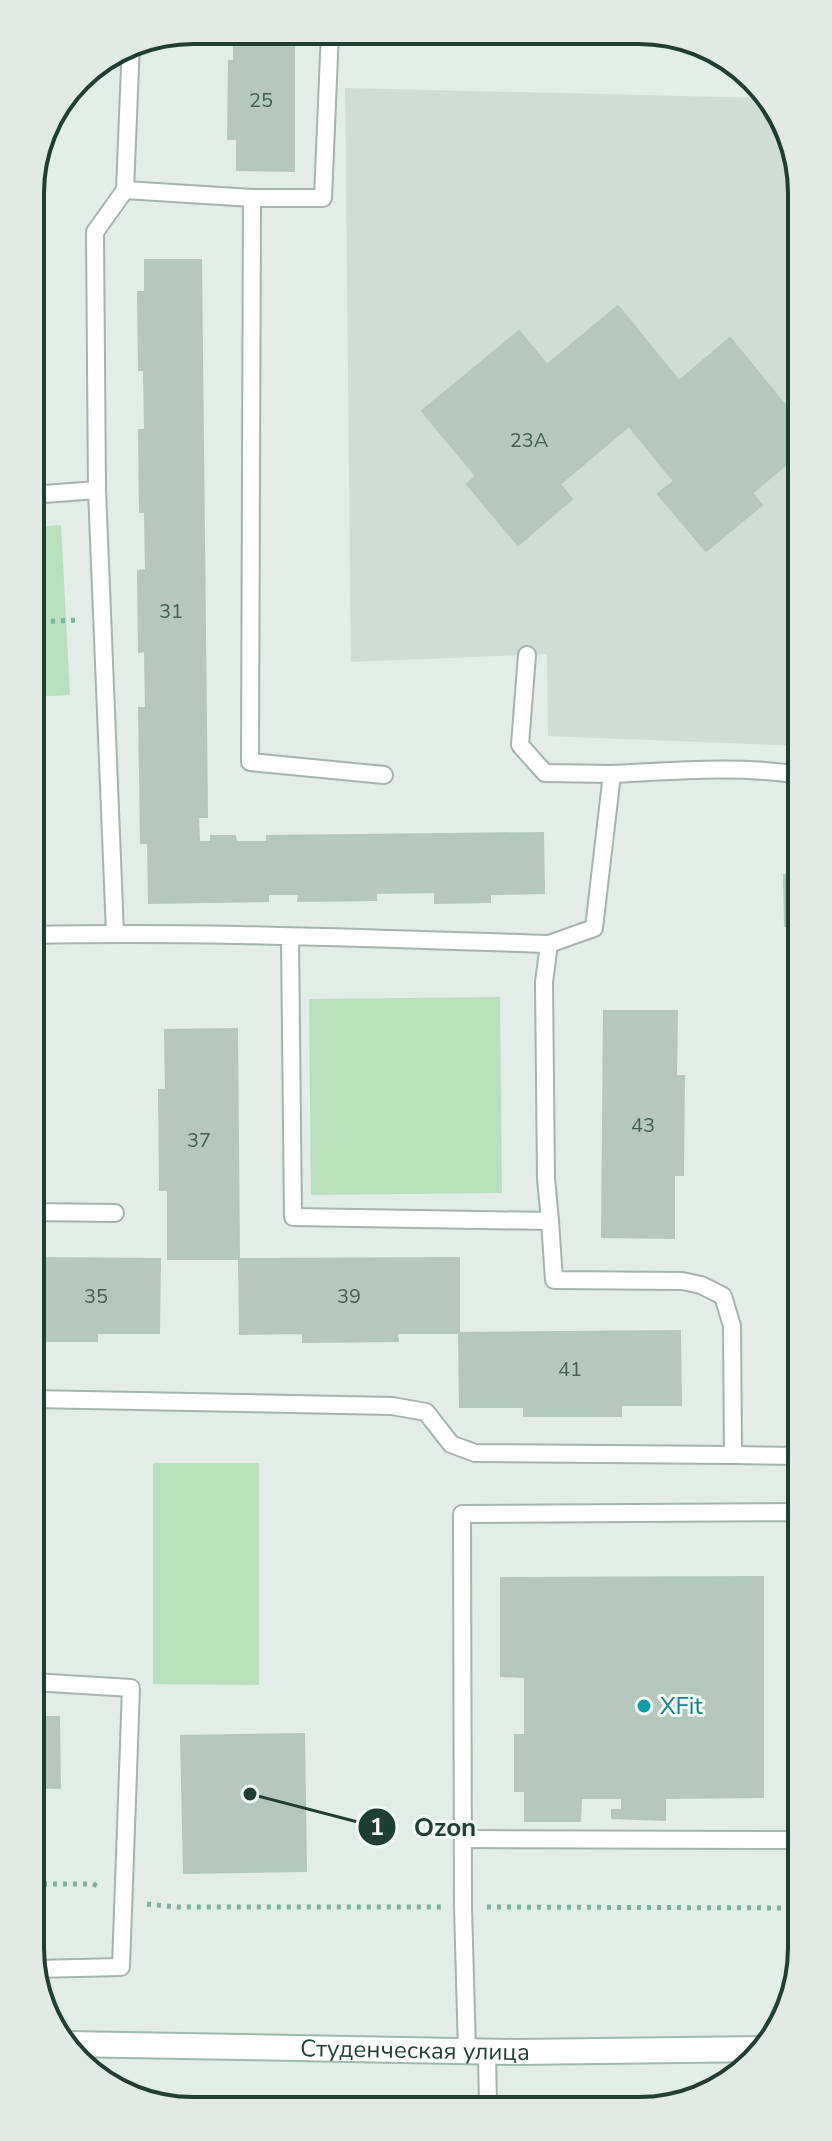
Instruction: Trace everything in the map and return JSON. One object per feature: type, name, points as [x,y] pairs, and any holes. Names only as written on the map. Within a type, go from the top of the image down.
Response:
[{"type":"street","name":"Студенческая улица","points":[[80,2044],[477,2052],[748,2049]]},
{"type":"lane","points":[[125,190],[252,198],[323,198],[329,44]]},
{"type":"lane","points":[[115,933],[97,490],[95,232],[125,190],[130,58]]},
{"type":"lane","points":[[252,198],[250,762],[384,775]]},
{"type":"lane","points":[[44,494],[97,490]]},
{"type":"lane","points":[[527,655],[520,745],[545,773],[690,770],[788,773]]},
{"type":"lane","points":[[44,935],[115,933],[549,944],[594,928],[612,774]]},
{"type":"lane","points":[[290,937],[293,1217],[550,1221]]},
{"type":"lane","points":[[549,944],[544,997],[546,1178],[554,1280],[682,1281],[701,1285],[723,1296],[732,1326],[733,1455]]},
{"type":"lane","points":[[44,1212],[115,1213]]},
{"type":"lane","points":[[44,1399],[392,1406],[426,1412],[451,1444],[475,1453],[788,1456]]},
{"type":"lane","points":[[486,2097],[477,2052],[463,1907],[462,1514],[788,1512]]},
{"type":"lane","points":[[44,1683],[131,1688],[121,1967],[45,1969]]},
{"type":"lane","points":[[463,1839],[788,1840]]},
{"type":"path","points":[[44,622],[101,620]]},
{"type":"path","points":[[44,1884],[93,1884],[137,1903],[177,1907],[788,1908]]},
{"type":"shaded area","points":[[345,88],[753,98],[777,136],[787,173],[788,746],[548,736],[547,654],[351,662]]},
{"type":"green space","points":[[61,525],[70,695],[44,696],[44,526]]},
{"type":"green space","points":[[500,997],[502,1193],[311,1195],[309,999]]},
{"type":"green space","points":[[153,1463],[259,1463],[259,1685],[153,1684]]},
{"type":"building","points":[[234,44],[294,44],[294,171],[237,170],[237,139],[228,139],[229,61],[234,61]]},
{"type":"building","points":[[145,260],[201,260],[207,817],[198,817],[199,842],[211,842],[211,836],[235,836],[236,842],[267,842],[267,836],[543,833],[544,893],[490,894],[490,902],[435,903],[435,892],[376,893],[376,900],[298,901],[299,894],[268,894],[268,901],[149,903],[148,843],[141,843],[139,708],[146,708],[145,651],[139,652],[138,571],[146,570],[145,512],[140,512],[139,430],[145,430],[144,370],[139,370],[138,292],[145,292]]},
{"type":"building","points":[[618,306],[679,381],[730,338],[788,409],[788,463],[752,493],[762,505],[706,551],[658,494],[674,481],[629,426],[560,484],[572,499],[518,545],[467,484],[476,476],[422,411],[519,331],[547,365]]},
{"type":"building","points":[[784,875],[788,875],[788,926],[785,926]]},
{"type":"building","points":[[604,1011],[677,1011],[676,1076],[684,1076],[683,1175],[674,1175],[674,1238],[602,1237]]},
{"type":"building","points":[[237,1029],[239,1259],[168,1259],[168,1190],[160,1190],[159,1090],[166,1090],[165,1030]]},
{"type":"building","points":[[44,1258],[160,1259],[159,1333],[97,1333],[97,1341],[44,1341]]},
{"type":"building","points":[[459,1258],[459,1333],[397,1333],[398,1341],[303,1342],[303,1333],[240,1334],[239,1259]]},
{"type":"building","points":[[680,1331],[681,1405],[621,1405],[621,1416],[524,1416],[524,1407],[460,1407],[459,1333]]},
{"type":"building","name":"XFit","points":[[763,1577],[763,1797],[665,1798],[665,1820],[612,1818],[612,1810],[622,1810],[622,1798],[581,1798],[580,1821],[525,1821],[525,1791],[515,1791],[515,1735],[525,1735],[525,1677],[501,1676],[501,1578]]},
{"type":"building","points":[[44,1717],[59,1717],[60,1788],[44,1787]]},
{"type":"building","points":[[304,1734],[306,1871],[184,1873],[181,1736]]},
{"type":"place","name":"XFit","points":[[644,1706]]},
{"type":"place","name":"Ozon","points":[[250,1794]]}]
